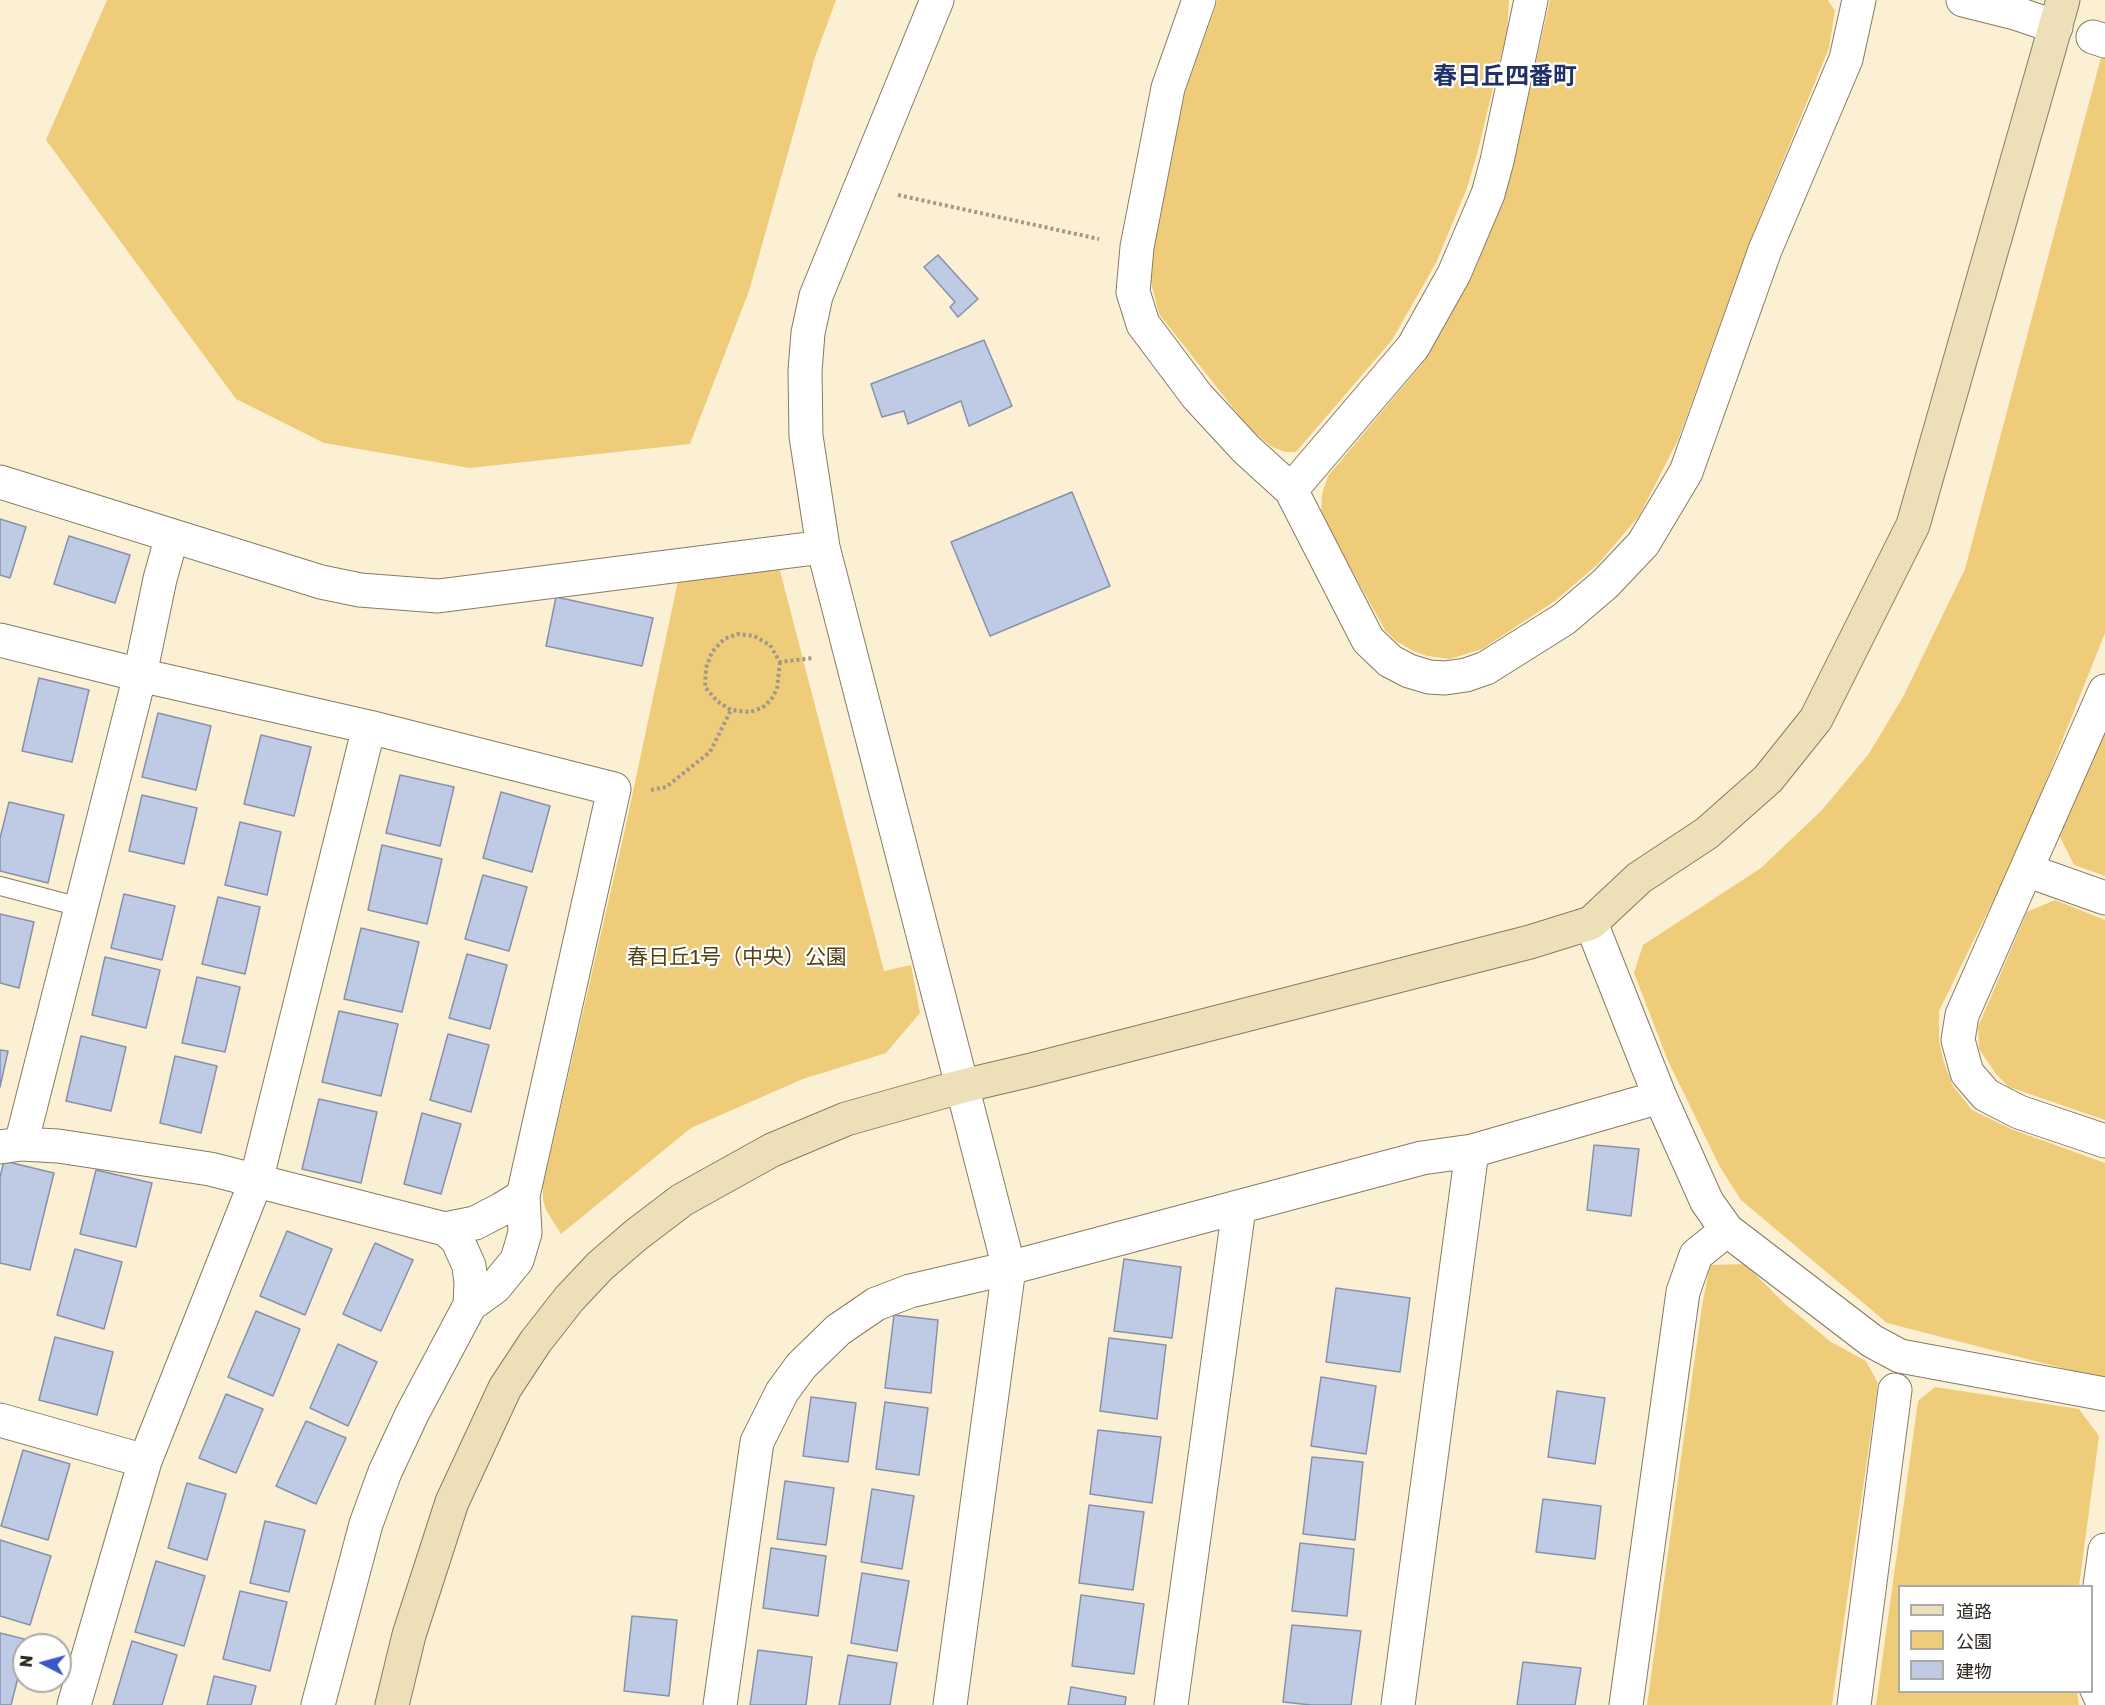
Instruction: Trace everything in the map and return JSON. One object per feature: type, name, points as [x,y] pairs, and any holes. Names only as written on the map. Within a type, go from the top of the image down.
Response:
[{"type":"street","points":[[937,0],[816,296],[808,333],[805,371],[806,436],[823,547],[1009,1268],[950,1705]]},
{"type":"street","points":[[1198,0],[1168,88],[1137,247],[1133,292],[1143,324],[1197,396],[1246,449],[1291,490],[1368,640],[1389,661],[1409,671],[1429,677],[1445,678],[1466,675],[1486,668],[1564,619],[1605,584],[1643,544],[1686,472],[1765,250],[1846,59],[1859,0]]},
{"type":"street","points":[[1291,490],[1413,347],[1454,274],[1488,194],[1531,0]]},
{"type":"street","points":[[392,1705],[412,1624],[452,1502],[505,1388],[536,1341],[569,1299],[614,1254],[682,1200],[772,1150],[846,1119],[963,1086],[1031,1071],[1507,948],[1591,922],[1640,878],[1707,833],[1768,780],[1816,719],[1913,525],[2059,13],[2014,13],[1963,0]]},
{"type":"street","points":[[0,482],[321,582],[360,590],[438,596],[823,547]]},
{"type":"street","points":[[172,536],[160,579],[140,675],[80,907],[10,1146],[58,1146],[210,1169],[445,1228],[475,1223],[523,1196]]},
{"type":"street","points":[[0,640],[140,675],[369,727],[614,789],[523,1196],[525,1233],[517,1260],[495,1287],[470,1305]]},
{"type":"street","points":[[2105,691],[1962,1015],[1958,1040],[1967,1073],[1986,1095],[2019,1112],[2105,1141]]},
{"type":"street","points":[[74,1705],[145,1461],[256,1181],[369,727]]},
{"type":"street","points":[[2026,870],[2105,898]]},
{"type":"street","points":[[1591,922],[1660,1097],[1707,1203],[1727,1230],[1872,1341],[1900,1356],[2105,1394]]},
{"type":"street","points":[[720,1705],[757,1442],[782,1392],[801,1366],[838,1330],[876,1304],[910,1291],[1009,1268],[1422,1158],[1472,1151],[1660,1097]]},
{"type":"street","points":[[1398,1705],[1472,1151]]},
{"type":"street","points":[[1171,1705],[1239,1208]]},
{"type":"street","points":[[318,1705],[366,1524],[385,1472],[412,1414],[470,1305],[469,1266],[457,1239],[445,1228]]},
{"type":"street","points":[[1626,1705],[1683,1293],[1696,1255],[1727,1230]]},
{"type":"street","points":[[1854,1705],[1895,1390]]},
{"type":"street","points":[[0,1420],[145,1461]]},
{"type":"street","points":[[2093,1630],[2105,1550]]},
{"type":"street","points":[[2093,1672],[2095,1685],[2104,1705]]},
{"type":"lane","points":[[0,886],[80,907]]},
{"type":"path","points":[[892,193],[1137,247]]},
{"type":"path","points":[[738,634],[754,636],[770,645],[780,662],[777,689],[771,700],[762,708],[750,712],[731,710],[717,701],[705,687],[706,668],[712,652],[724,639],[738,634]]},
{"type":"path","points":[[780,662],[823,657]]},
{"type":"path","points":[[614,789],[642,792],[666,787],[710,752],[731,710]]},
{"type":"green space","points":[[107,0],[836,0],[815,57],[749,291],[690,444],[470,468],[324,443],[236,399],[46,140]]},
{"type":"green space","points":[[1218,0],[1509,0],[1507,31],[1477,154],[1467,188],[1436,263],[1392,340],[1296,452],[1285,452],[1272,447],[1248,427],[1159,314],[1149,274],[1184,95]]},
{"type":"green space","points":[[1550,0],[1828,0],[1835,11],[1829,48],[1750,241],[1678,440],[1639,516],[1598,564],[1555,601],[1482,649],[1450,659],[1427,656],[1396,641],[1385,630],[1321,515],[1322,494],[1328,476],[1422,364],[1471,279],[1507,189]]},
{"type":"green space","points":[[2102,54],[2105,54],[2105,633],[2021,844],[1939,1011],[1939,1041],[1953,1086],[1972,1110],[2011,1129],[2105,1163],[2105,1379],[1887,1323],[1741,1200],[1720,1167],[1668,1061],[1634,973],[1643,945],[1761,868],[1822,810],[1868,755],[1903,697],[1965,569]]},
{"type":"green space","name":"春日丘1号（中央）公園","points":[[779,567],[884,971],[911,965],[920,1013],[886,1053],[803,1079],[691,1128],[561,1234],[546,1210],[543,1186],[625,829],[678,581]]},
{"type":"green space","points":[[2105,730],[2105,876],[2074,865],[2058,833]]},
{"type":"green space","points":[[2055,900],[2105,920],[2105,1120],[2009,1087],[1996,1074],[1979,1049],[1978,1027],[2027,912]]},
{"type":"green space","points":[[1745,1264],[1785,1304],[1831,1342],[1866,1361],[1878,1383],[1832,1705],[1647,1705],[1702,1306],[1710,1265]]},
{"type":"green space","points":[[1935,1387],[2079,1409],[2099,1436],[2079,1585],[1898,1585],[1898,1693],[2077,1693],[2079,1705],[1876,1705],[1918,1401]]},
{"type":"building","points":[[938,255],[978,299],[958,317],[950,307],[955,302],[924,267]]},
{"type":"building","points":[[984,340],[1012,406],[969,426],[961,401],[908,424],[904,411],[882,417],[871,384]]},
{"type":"building","points":[[1072,492],[1110,586],[990,636],[951,542]]},
{"type":"building","points":[[0,519],[26,527],[10,578],[0,575]]},
{"type":"building","points":[[69,536],[130,555],[115,603],[54,584]]},
{"type":"building","points":[[556,597],[653,618],[642,666],[546,646]]},
{"type":"building","points":[[39,678],[89,690],[72,762],[22,751]]},
{"type":"building","points":[[158,713],[211,726],[196,790],[142,777]]},
{"type":"building","points":[[261,735],[311,747],[294,816],[244,804]]},
{"type":"building","points":[[400,775],[454,787],[440,846],[386,833]]},
{"type":"building","points":[[501,792],[550,806],[532,872],[483,858]]},
{"type":"building","points":[[142,795],[197,808],[184,864],[129,851]]},
{"type":"building","points":[[9,802],[64,815],[48,883],[0,871],[0,838]]},
{"type":"building","points":[[240,822],[281,832],[267,895],[225,885]]},
{"type":"building","points":[[382,845],[442,859],[427,924],[368,910]]},
{"type":"building","points":[[483,875],[527,887],[509,951],[465,939]]},
{"type":"building","points":[[124,894],[175,906],[162,960],[111,948]]},
{"type":"building","points":[[218,897],[260,907],[245,974],[202,964]]},
{"type":"building","points":[[0,914],[34,922],[19,988],[0,983]]},
{"type":"building","points":[[361,928],[419,942],[402,1012],[344,999]]},
{"type":"building","points":[[467,954],[507,965],[490,1029],[449,1018]]},
{"type":"building","points":[[105,957],[160,970],[146,1028],[92,1015]]},
{"type":"building","points":[[197,977],[240,987],[225,1052],[182,1043]]},
{"type":"building","points":[[339,1011],[398,1024],[381,1096],[322,1082]]},
{"type":"building","points":[[448,1034],[489,1045],[471,1112],[430,1100]]},
{"type":"building","points":[[81,1036],[126,1047],[111,1111],[66,1101]]},
{"type":"building","points":[[0,1050],[8,1051],[0,1087]]},
{"type":"building","points":[[175,1056],[217,1066],[201,1133],[160,1123]]},
{"type":"building","points":[[319,1099],[377,1112],[361,1183],[302,1169]]},
{"type":"building","points":[[422,1113],[461,1124],[441,1194],[404,1184]]},
{"type":"building","points":[[1594,1145],[1639,1149],[1631,1216],[1587,1210]]},
{"type":"building","points":[[4,1161],[54,1173],[30,1270],[0,1263],[0,1177]]},
{"type":"building","points":[[96,1170],[152,1183],[136,1247],[80,1234]]},
{"type":"building","points":[[287,1231],[332,1249],[305,1315],[260,1296]]},
{"type":"building","points":[[375,1243],[413,1260],[381,1331],[343,1314]]},
{"type":"building","points":[[75,1249],[122,1262],[104,1329],[57,1315]]},
{"type":"building","points":[[1124,1259],[1181,1267],[1172,1338],[1114,1331]]},
{"type":"building","points":[[1336,1288],[1410,1298],[1400,1372],[1326,1362]]},
{"type":"building","points":[[256,1311],[300,1329],[273,1396],[228,1377]]},
{"type":"building","points":[[894,1315],[938,1320],[931,1393],[885,1388]]},
{"type":"building","points":[[55,1337],[113,1352],[97,1415],[39,1400]]},
{"type":"building","points":[[1109,1338],[1166,1345],[1157,1419],[1100,1411]]},
{"type":"building","points":[[338,1344],[377,1362],[348,1426],[310,1408]]},
{"type":"building","points":[[1321,1377],[1376,1386],[1366,1454],[1311,1446]]},
{"type":"building","points":[[1557,1391],[1605,1398],[1595,1464],[1548,1457]]},
{"type":"building","points":[[226,1394],[263,1409],[236,1473],[199,1458]]},
{"type":"building","points":[[811,1397],[856,1403],[848,1462],[803,1456]]},
{"type":"building","points":[[885,1402],[928,1408],[919,1475],[876,1469]]},
{"type":"building","points":[[306,1421],[346,1438],[316,1504],[276,1486]]},
{"type":"building","points":[[1098,1430],[1161,1437],[1152,1503],[1090,1494]]},
{"type":"building","points":[[23,1450],[70,1464],[48,1540],[1,1526]]},
{"type":"building","points":[[1312,1457],[1363,1462],[1355,1540],[1303,1534]]},
{"type":"building","points":[[785,1481],[834,1488],[826,1545],[777,1539]]},
{"type":"building","points":[[187,1483],[226,1494],[207,1560],[168,1548]]},
{"type":"building","points":[[872,1489],[914,1496],[902,1569],[861,1562]]},
{"type":"building","points":[[1543,1499],[1601,1506],[1595,1559],[1536,1552]]},
{"type":"building","points":[[1089,1505],[1144,1512],[1133,1590],[1079,1583]]},
{"type":"building","points":[[265,1521],[305,1530],[289,1592],[250,1583]]},
{"type":"building","points":[[0,1540],[51,1556],[30,1625],[0,1616]]},
{"type":"building","points":[[1300,1543],[1354,1549],[1347,1616],[1292,1611]]},
{"type":"building","points":[[771,1548],[826,1556],[818,1616],[763,1608]]},
{"type":"building","points":[[156,1561],[205,1576],[184,1646],[135,1632]]},
{"type":"building","points":[[862,1573],[909,1581],[897,1651],[851,1643]]},
{"type":"building","points":[[240,1591],[287,1602],[270,1671],[223,1659]]},
{"type":"building","points":[[1081,1595],[1144,1604],[1134,1674],[1072,1666]]},
{"type":"building","points":[[632,1616],[677,1620],[669,1696],[624,1691]]},
{"type":"building","points":[[1292,1625],[1361,1631],[1351,1705],[1283,1702]]},
{"type":"building","points":[[0,1633],[12,1636],[12,1693],[14,1693],[11,1705],[0,1705]]},
{"type":"building","points":[[132,1641],[177,1655],[162,1705],[113,1705]]},
{"type":"building","points":[[758,1650],[812,1657],[806,1705],[750,1705]]},
{"type":"building","points":[[848,1655],[897,1663],[890,1705],[839,1705]]},
{"type":"building","points":[[1523,1662],[1581,1668],[1575,1705],[1517,1705]]},
{"type":"building","points":[[214,1676],[256,1686],[251,1705],[207,1705]]},
{"type":"building","points":[[1071,1687],[1126,1697],[1125,1705],[1068,1705]]},
{"type":"district","name":"春日丘四番町","points":[[1505,76]]}]
